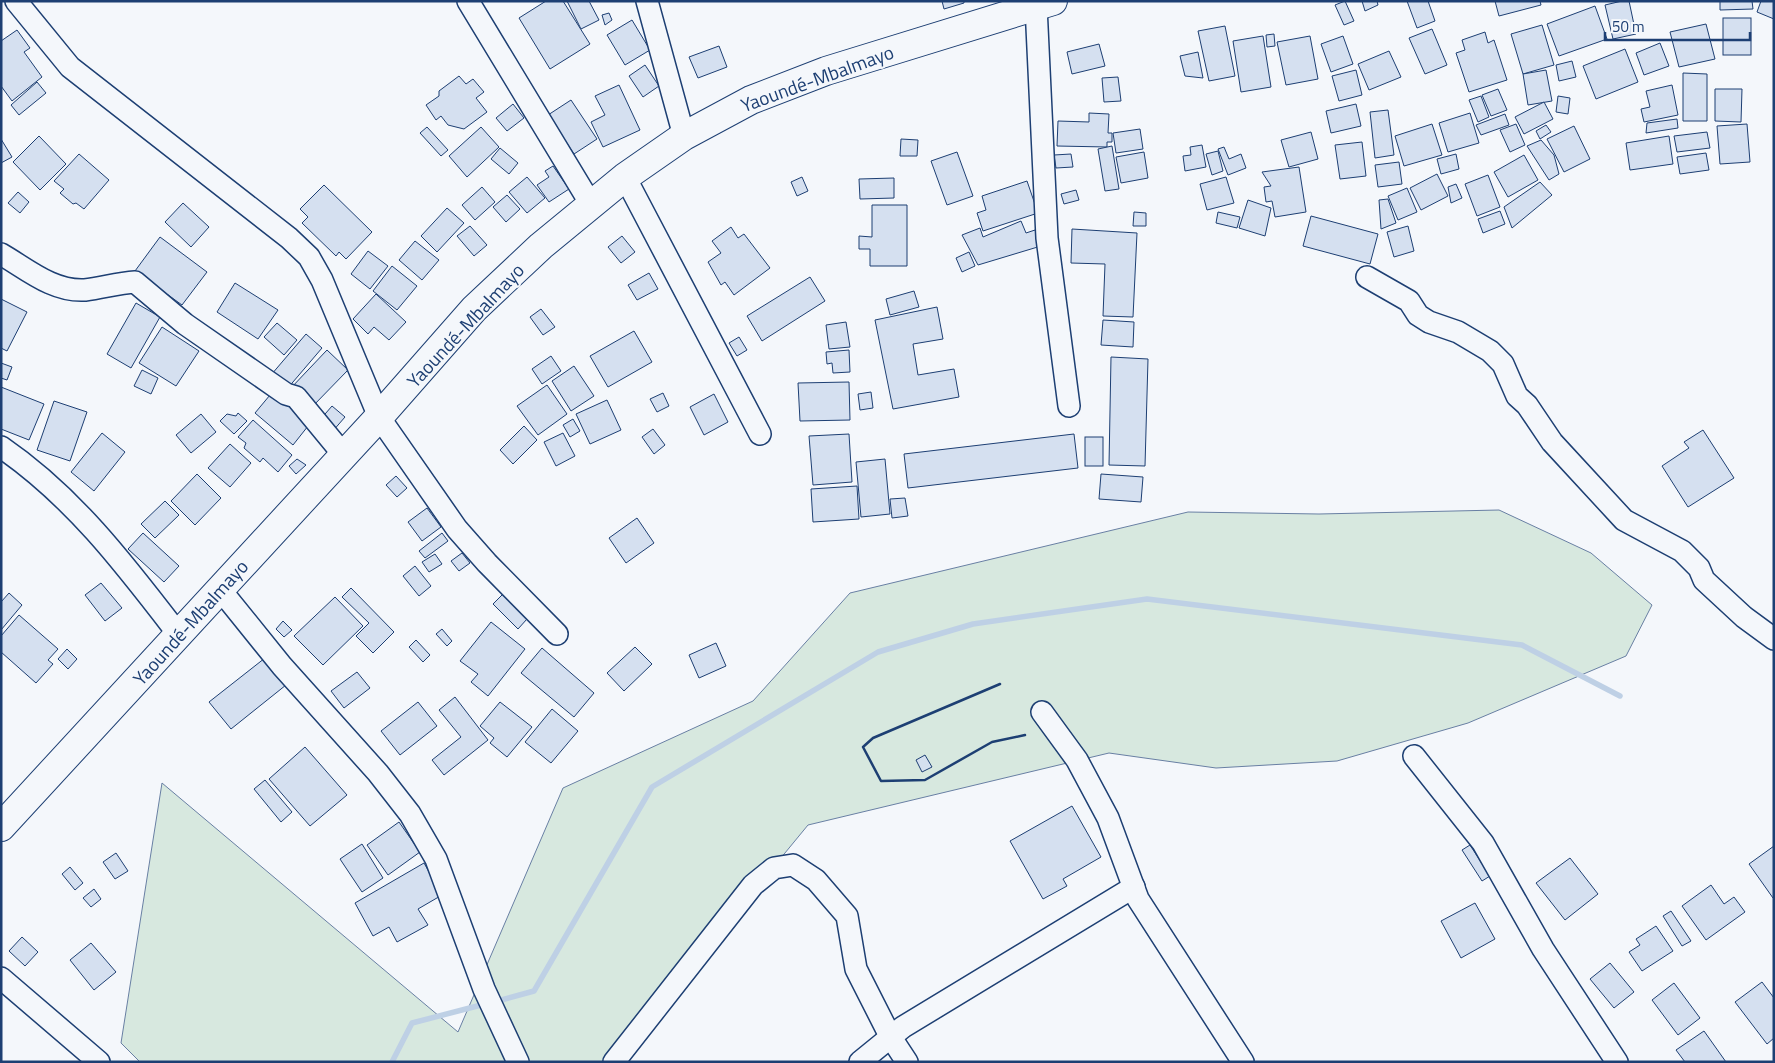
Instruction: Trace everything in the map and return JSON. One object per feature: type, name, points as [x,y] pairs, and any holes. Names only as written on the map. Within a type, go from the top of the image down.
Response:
[{"type":"highway","name":"Yaoundé-Mbalmayo","points":[[1,827],[179,635],[219,588],[379,417],[474,309],[540,246],[592,206],[625,177],[684,136],[751,100],[826,72],[1044,4]]},
{"type":"street","points":[[16,1],[70,67],[289,238],[309,257],[337,312],[379,417],[458,529],[487,563],[557,634]]},
{"type":"street","points":[[468,1],[592,206]]},
{"type":"street","points":[[647,1],[684,136]]},
{"type":"street","points":[[1044,4],[1047,238],[1069,406]]},
{"type":"street","points":[[625,177],[760,434]]},
{"type":"street","points":[[1,254],[45,281],[68,290],[86,290],[135,282],[185,324],[286,394],[296,397],[344,454]]},
{"type":"street","points":[[1367,277],[1409,301],[1418,315],[1429,322],[1458,332],[1490,351],[1503,364],[1517,396],[1527,405],[1552,442],[1624,520],[1682,551],[1699,568],[1704,580],[1744,617],[1774,639]]},
{"type":"street","points":[[1,447],[26,464],[81,514],[119,556],[179,635]]},
{"type":"street","points":[[219,588],[282,666],[378,773],[410,814],[436,860],[484,988],[518,1062]]},
{"type":"street","points":[[1042,712],[1077,760],[1108,818],[1138,899],[1243,1062]]},
{"type":"street","points":[[1414,756],[1483,843],[1543,949],[1617,1062]]},
{"type":"street","points":[[614,1062],[753,885],[774,868],[793,865],[816,880],[847,916],[856,969],[890,1036],[907,1062]]},
{"type":"street","points":[[860,1062],[890,1036],[1134,887]]},
{"type":"street","points":[[1,978],[99,1062]]},
{"type":"shaded area","points":[[1499,510],[1591,553],[1652,605],[1626,656],[1468,723],[1337,761],[1216,768],[1109,753],[808,825],[613,1062],[140,1062],[121,1043],[162,783],[458,1032],[563,788],[753,701],[850,593],[1188,512],[1319,514]]},
{"type":"building","points":[[546,1],[563,1],[590,44],[550,69],[519,18]]},
{"type":"building","points":[[567,1],[589,1],[599,20],[581,29]]},
{"type":"building","points":[[942,1],[964,1],[964,3],[944,9]]},
{"type":"building","points":[[1345,1],[1354,21],[1344,25],[1335,5]]},
{"type":"building","points":[[1362,1],[1377,1],[1378,5],[1365,11]]},
{"type":"building","points":[[1407,1],[1428,1],[1435,21],[1417,28]]},
{"type":"building","points":[[1495,1],[1540,1],[1541,5],[1499,16]]},
{"type":"building","points":[[1629,1],[1636,34],[1613,39],[1605,5]]},
{"type":"building","points":[[1720,1],[1752,1],[1753,9],[1720,10]]},
{"type":"building","points":[[1761,1],[1774,1],[1774,19],[1757,12]]},
{"type":"building","points":[[1595,6],[1607,39],[1559,56],[1547,24]]},
{"type":"building","points":[[609,13],[612,20],[605,25],[602,15]]},
{"type":"building","points":[[1723,18],[1751,18],[1751,55],[1723,55]]},
{"type":"building","points":[[632,20],[650,50],[625,65],[607,35]]},
{"type":"building","points":[[1706,24],[1715,59],[1679,67],[1670,32]]},
{"type":"building","points":[[1542,25],[1554,65],[1523,74],[1511,34]]},
{"type":"building","points":[[1225,26],[1235,76],[1209,81],[1198,31]]},
{"type":"building","points":[[1432,29],[1447,65],[1425,74],[1409,38]]},
{"type":"building","points":[[17,30],[30,48],[24,52],[42,77],[12,101],[1,86],[1,41]]},
{"type":"building","points":[[1485,32],[1488,43],[1494,40],[1507,80],[1469,92],[1456,53],[1465,50],[1462,40]]},
{"type":"building","points":[[1274,34],[1275,46],[1267,47],[1266,35]]},
{"type":"building","points":[[1263,36],[1271,87],[1241,92],[1233,41]]},
{"type":"building","points":[[1310,36],[1318,79],[1286,85],[1277,42]]},
{"type":"building","points":[[1343,36],[1353,64],[1331,72],[1321,44]]},
{"type":"building","points":[[1660,43],[1669,66],[1644,75],[1636,53]]},
{"type":"building","points":[[1099,44],[1105,66],[1072,74],[1067,52]]},
{"type":"building","points":[[719,46],[727,67],[698,78],[689,57]]},
{"type":"building","points":[[1625,49],[1638,82],[1596,99],[1583,66]]},
{"type":"building","points":[[1389,51],[1401,77],[1369,90],[1358,64]]},
{"type":"building","points":[[1198,52],[1203,78],[1185,76],[1180,56]]},
{"type":"building","points":[[1572,61],[1576,77],[1559,81],[1556,65]]},
{"type":"building","points":[[645,65],[659,86],[643,97],[629,76]]},
{"type":"building","points":[[1356,70],[1362,95],[1339,101],[1332,76]]},
{"type":"building","points":[[1546,70],[1552,101],[1528,105],[1523,74]]},
{"type":"building","points":[[1683,73],[1707,74],[1707,121],[1683,121]]},
{"type":"building","points":[[459,76],[466,84],[473,79],[484,92],[476,98],[487,112],[464,129],[448,125],[441,116],[436,120],[426,105],[439,96],[439,91]]},
{"type":"building","points":[[1118,77],[1121,101],[1104,102],[1102,78]]},
{"type":"building","points":[[37,82],[46,93],[19,115],[11,105]]},
{"type":"building","points":[[619,85],[640,130],[603,147],[591,122],[605,115],[595,96]]},
{"type":"building","points":[[1672,85],[1678,115],[1644,122],[1641,109],[1650,107],[1646,91]]},
{"type":"building","points":[[1498,89],[1507,110],[1491,116],[1482,95]]},
{"type":"building","points":[[1715,89],[1742,89],[1741,122],[1715,121]]},
{"type":"building","points":[[1481,96],[1489,117],[1478,122],[1469,100]]},
{"type":"building","points":[[1558,96],[1570,98],[1568,114],[1556,112]]},
{"type":"building","points":[[571,100],[597,139],[574,154],[548,115]]},
{"type":"building","points":[[1544,102],[1553,119],[1524,134],[1515,117]]},
{"type":"building","points":[[513,104],[524,118],[507,131],[496,118]]},
{"type":"building","points":[[1356,104],[1361,126],[1331,133],[1326,111]]},
{"type":"building","points":[[1388,110],[1394,155],[1375,158],[1370,112]]},
{"type":"building","points":[[1089,113],[1109,114],[1108,133],[1112,133],[1112,142],[1107,142],[1107,147],[1057,146],[1058,121],[1089,122]]},
{"type":"building","points":[[1470,113],[1479,143],[1448,152],[1439,123]]},
{"type":"building","points":[[1505,114],[1509,125],[1481,135],[1476,125]]},
{"type":"building","points":[[1677,119],[1678,128],[1646,133],[1647,123]]},
{"type":"building","points":[[1432,124],[1442,155],[1404,166],[1395,136]]},
{"type":"building","points":[[1516,124],[1525,145],[1510,152],[1500,130]]},
{"type":"building","points":[[1747,124],[1750,162],[1720,164],[1717,126]]},
{"type":"building","points":[[1546,125],[1551,132],[1540,139],[1536,131]]},
{"type":"building","points":[[1574,126],[1590,159],[1564,172],[1547,139]]},
{"type":"building","points":[[427,127],[448,150],[441,156],[420,133]]},
{"type":"building","points":[[481,127],[499,147],[467,177],[449,156]]},
{"type":"building","points":[[1140,129],[1143,149],[1116,153],[1113,133]]},
{"type":"building","points":[[1311,132],[1318,159],[1289,167],[1281,140]]},
{"type":"building","points":[[1707,132],[1710,148],[1677,152],[1674,136]]},
{"type":"building","points":[[39,136],[66,164],[40,190],[13,162]]},
{"type":"building","points":[[1669,136],[1673,164],[1630,170],[1626,143]]},
{"type":"building","points":[[1,139],[12,157],[1,163]]},
{"type":"building","points":[[901,139],[918,140],[917,156],[900,156]]},
{"type":"building","points":[[1541,140],[1554,155],[1559,174],[1549,180],[1527,146]]},
{"type":"building","points":[[1362,142],[1366,176],[1340,179],[1335,145]]},
{"type":"building","points":[[1202,145],[1206,167],[1185,171],[1183,156],[1191,155],[1190,147]]},
{"type":"building","points":[[1112,146],[1119,189],[1105,191],[1098,149]]},
{"type":"building","points":[[1224,147],[1229,159],[1241,154],[1246,168],[1228,175],[1218,149]]},
{"type":"building","points":[[500,148],[518,163],[509,174],[491,159]]},
{"type":"building","points":[[1218,151],[1223,171],[1212,175],[1206,154]]},
{"type":"building","points":[[957,152],[973,196],[947,205],[931,161]]},
{"type":"building","points":[[1144,152],[1148,178],[1121,183],[1116,157]]},
{"type":"building","points":[[1706,153],[1709,170],[1680,174],[1677,157]]},
{"type":"building","points":[[79,154],[109,180],[84,209],[76,203],[73,204],[60,193],[64,189],[54,181]]},
{"type":"building","points":[[1071,154],[1073,167],[1056,168],[1054,155]]},
{"type":"building","points":[[1456,154],[1459,169],[1441,174],[1437,159]]},
{"type":"building","points":[[1524,155],[1538,180],[1508,197],[1494,172]]},
{"type":"building","points":[[1399,162],[1402,184],[1378,187],[1375,165]]},
{"type":"building","points":[[553,166],[569,189],[549,202],[537,185],[549,177],[545,171]]},
{"type":"building","points":[[1299,167],[1306,212],[1275,217],[1272,201],[1266,202],[1264,187],[1271,186],[1262,172]]},
{"type":"building","points":[[1437,174],[1448,196],[1421,210],[1410,188]]},
{"type":"building","points":[[1488,175],[1500,207],[1477,216],[1465,184]]},
{"type":"building","points":[[527,177],[545,198],[527,213],[509,192]]},
{"type":"building","points":[[802,177],[808,191],[797,196],[791,182]]},
{"type":"building","points":[[1226,177],[1234,203],[1207,210],[1200,184]]},
{"type":"building","points":[[894,178],[894,198],[860,199],[859,179]]},
{"type":"building","points":[[1027,181],[1038,213],[983,231],[977,213],[986,210],[982,196]]},
{"type":"building","points":[[1540,182],[1552,195],[1512,228],[1504,207]]},
{"type":"building","points":[[1456,184],[1462,198],[1451,203],[1448,187]]},
{"type":"building","points":[[324,185],[372,232],[346,259],[339,252],[336,256],[302,223],[308,217],[300,209]]},
{"type":"building","points":[[482,187],[495,202],[475,220],[462,205]]},
{"type":"building","points":[[1407,188],[1417,212],[1398,220],[1388,196]]},
{"type":"building","points":[[1076,190],[1079,200],[1064,204],[1061,194]]},
{"type":"building","points":[[18,192],[29,202],[20,213],[8,203]]},
{"type":"building","points":[[507,195],[520,209],[506,222],[493,207]]},
{"type":"building","points":[[1388,199],[1396,223],[1381,229],[1379,200]]},
{"type":"building","points":[[1248,200],[1271,208],[1265,236],[1239,228]]},
{"type":"building","points":[[183,203],[209,227],[191,247],[165,222]]},
{"type":"building","points":[[872,205],[907,205],[907,266],[870,266],[870,249],[859,249],[859,236],[872,237]]},
{"type":"building","points":[[447,208],[464,223],[437,252],[421,236]]},
{"type":"building","points":[[1500,211],[1505,224],[1483,233],[1478,219]]},
{"type":"building","points":[[1134,212],[1146,213],[1146,226],[1133,226]]},
{"type":"building","points":[[1218,212],[1240,217],[1237,228],[1216,223]]},
{"type":"building","points":[[1311,216],[1378,234],[1370,264],[1303,246]]},
{"type":"building","points":[[1021,221],[1026,233],[1035,230],[1041,246],[978,265],[962,235],[980,228],[983,237]]},
{"type":"building","points":[[470,226],[487,245],[474,256],[457,236]]},
{"type":"building","points":[[1408,226],[1414,251],[1394,257],[1387,232]]},
{"type":"building","points":[[731,227],[738,238],[744,234],[770,268],[734,295],[725,282],[721,285],[708,262],[721,253],[712,241]]},
{"type":"building","points":[[1072,229],[1137,233],[1133,317],[1103,316],[1105,264],[1071,263]]},
{"type":"building","points":[[622,236],[635,252],[621,263],[608,247]]},
{"type":"building","points":[[160,237],[207,272],[182,305],[135,271]]},
{"type":"building","points":[[415,241],[439,260],[422,280],[399,260]]},
{"type":"building","points":[[368,251],[388,266],[370,289],[351,274]]},
{"type":"building","points":[[969,252],[975,266],[962,272],[956,258]]},
{"type":"building","points":[[392,266],[417,286],[397,310],[373,291]]},
{"type":"building","points":[[649,273],[658,289],[637,300],[628,285]]},
{"type":"building","points":[[810,277],[825,301],[762,341],[747,316]]},
{"type":"building","points":[[235,283],[278,310],[258,339],[217,312]]},
{"type":"building","points":[[914,291],[919,307],[890,315],[886,299]]},
{"type":"building","points":[[376,294],[406,322],[389,340],[374,327],[368,334],[353,319]]},
{"type":"building","points":[[1,299],[27,312],[7,351],[1,348]]},
{"type":"building","points":[[136,303],[160,317],[131,368],[107,354]]},
{"type":"building","points":[[937,307],[943,339],[913,344],[918,375],[954,369],[959,397],[893,409],[875,320]]},
{"type":"building","points":[[541,309],[555,327],[543,335],[530,317]]},
{"type":"building","points":[[1103,320],[1134,322],[1133,347],[1101,345]]},
{"type":"building","points":[[846,322],[850,347],[829,349],[826,325]]},
{"type":"building","points":[[277,323],[297,340],[284,355],[264,337]]},
{"type":"building","points":[[162,327],[199,351],[176,386],[139,363]]},
{"type":"building","points":[[634,331],[652,362],[608,387],[590,356]]},
{"type":"building","points":[[306,334],[322,348],[287,389],[271,375]]},
{"type":"building","points":[[739,337],[747,350],[737,356],[729,343]]},
{"type":"building","points":[[327,350],[348,370],[311,408],[290,389]]},
{"type":"building","points":[[849,350],[850,372],[833,373],[832,363],[827,364],[826,352]]},
{"type":"building","points":[[551,356],[561,371],[542,384],[532,369]]},
{"type":"building","points":[[1111,357],[1148,359],[1145,466],[1109,465]]},
{"type":"building","points":[[1,363],[12,367],[7,380],[1,378]]},
{"type":"building","points":[[574,366],[594,396],[571,411],[552,381]]},
{"type":"building","points":[[142,370],[158,378],[151,394],[134,386]]},
{"type":"building","points":[[849,382],[850,420],[800,421],[798,383]]},
{"type":"building","points":[[547,385],[567,414],[538,435],[517,406]]},
{"type":"building","points":[[1,387],[44,404],[29,440],[1,429]]},
{"type":"building","points":[[275,389],[312,421],[293,445],[255,413]]},
{"type":"building","points":[[871,392],[873,408],[860,410],[858,394]]},
{"type":"building","points":[[663,393],[669,406],[657,412],[650,399]]},
{"type":"building","points":[[714,394],[728,422],[704,435],[690,407]]},
{"type":"building","points":[[607,400],[621,430],[590,444],[576,414]]},
{"type":"building","points":[[54,401],[87,412],[70,461],[37,450]]},
{"type":"building","points":[[332,406],[345,417],[332,432],[319,421]]},
{"type":"building","points":[[238,413],[247,421],[234,434],[220,421],[227,414],[236,416]]},
{"type":"building","points":[[201,414],[216,432],[191,453],[176,435]]},
{"type":"building","points":[[573,419],[580,431],[570,437],[563,425]]},
{"type":"building","points":[[253,420],[292,455],[278,472],[263,458],[260,462],[244,448],[246,443],[238,437]]},
{"type":"building","points":[[524,426],[537,440],[513,464],[500,450]]},
{"type":"building","points":[[653,429],[665,445],[654,454],[642,437]]},
{"type":"building","points":[[1703,430],[1734,478],[1688,507],[1662,466],[1689,448],[1684,442]]},
{"type":"building","points":[[102,433],[125,452],[94,491],[71,472]]},
{"type":"building","points":[[563,433],[575,456],[556,466],[544,442]]},
{"type":"building","points":[[849,434],[852,482],[813,485],[809,436]]},
{"type":"building","points":[[1074,434],[1078,468],[908,488],[904,454]]},
{"type":"building","points":[[1085,437],[1103,437],[1103,466],[1085,466]]},
{"type":"building","points":[[230,444],[251,463],[230,487],[208,468]]},
{"type":"building","points":[[297,459],[306,465],[296,474],[289,466]]},
{"type":"building","points":[[885,459],[890,514],[861,517],[856,462]]},
{"type":"building","points":[[197,474],[221,498],[195,525],[171,501]]},
{"type":"building","points":[[1101,474],[1143,477],[1141,502],[1099,499]]},
{"type":"building","points":[[396,476],[407,488],[397,497],[386,485]]},
{"type":"building","points":[[857,486],[859,519],[813,522],[811,489]]},
{"type":"building","points":[[905,498],[908,516],[892,518],[890,499]]},
{"type":"building","points":[[165,501],[179,515],[155,538],[141,524]]},
{"type":"building","points":[[427,508],[441,527],[422,541],[408,522]]},
{"type":"building","points":[[637,518],[654,543],[626,563],[609,538]]},
{"type":"building","points":[[143,533],[179,566],[164,582],[128,549]]},
{"type":"building","points":[[442,533],[448,541],[425,558],[419,551]]},
{"type":"building","points":[[462,553],[470,563],[459,571],[451,561]]},
{"type":"building","points":[[435,554],[442,564],[429,572],[422,562]]},
{"type":"building","points":[[415,566],[431,586],[419,596],[403,576]]},
{"type":"building","points":[[101,583],[122,608],[105,621],[85,595]]},
{"type":"building","points":[[351,588],[394,632],[373,653],[356,636],[369,623],[342,597]]},
{"type":"building","points":[[9,593],[22,605],[1,630],[1,602]]},
{"type":"building","points":[[503,594],[527,619],[518,629],[493,604]]},
{"type":"building","points":[[335,597],[363,626],[323,665],[294,636]]},
{"type":"building","points":[[19,615],[58,649],[48,660],[53,664],[36,683],[1,652],[1,636]]},
{"type":"building","points":[[283,621],[292,630],[284,637],[276,629]]},
{"type":"building","points":[[491,622],[525,649],[488,696],[471,682],[478,674],[460,661]]},
{"type":"building","points":[[442,629],[452,641],[447,646],[436,634]]},
{"type":"building","points":[[416,640],[430,655],[423,662],[409,647]]},
{"type":"building","points":[[716,643],[726,666],[699,678],[689,655]]},
{"type":"building","points":[[635,647],[652,664],[624,691],[607,673]]},
{"type":"building","points":[[542,648],[594,693],[574,717],[521,673]]},
{"type":"building","points":[[67,649],[77,659],[68,669],[58,659]]},
{"type":"building","points":[[265,658],[286,685],[231,729],[209,702]]},
{"type":"building","points":[[357,672],[370,688],[344,708],[331,691]]},
{"type":"building","points":[[455,697],[488,740],[444,775],[432,760],[461,737],[439,710]]},
{"type":"building","points":[[418,702],[437,726],[400,755],[381,731]]},
{"type":"building","points":[[500,702],[532,727],[507,757],[490,743],[494,738],[480,726]]},
{"type":"building","points":[[552,709],[578,731],[551,763],[525,742]]},
{"type":"building","points":[[305,747],[347,795],[310,826],[269,779]]},
{"type":"building","points":[[925,755],[932,767],[922,772],[916,760]]},
{"type":"building","points":[[265,780],[292,812],[281,822],[254,789]]},
{"type":"building","points":[[1072,806],[1101,857],[1063,879],[1067,886],[1043,899],[1010,841]]},
{"type":"building","points":[[399,822],[420,852],[388,875],[367,845]]},
{"type":"building","points":[[362,844],[383,878],[362,892],[340,859]]},
{"type":"building","points":[[1470,845],[1490,876],[1482,881],[1462,850]]},
{"type":"building","points":[[1774,846],[1774,897],[1773,898],[1749,864]]},
{"type":"building","points":[[116,853],[128,871],[115,879],[103,862]]},
{"type":"building","points":[[1570,858],[1598,894],[1565,920],[1536,883]]},
{"type":"building","points":[[424,863],[442,895],[418,909],[428,925],[397,942],[389,927],[373,936],[355,903]]},
{"type":"building","points":[[70,867],[83,883],[75,890],[62,874]]},
{"type":"building","points":[[1711,885],[1724,904],[1734,897],[1745,912],[1706,940],[1682,906]]},
{"type":"building","points":[[94,889],[101,899],[91,907],[83,898]]},
{"type":"building","points":[[1475,903],[1495,939],[1461,958],[1441,921]]},
{"type":"building","points":[[1671,911],[1691,941],[1682,946],[1663,916]]},
{"type":"building","points":[[1656,926],[1673,951],[1642,971],[1629,952],[1640,945],[1636,939]]},
{"type":"building","points":[[22,937],[38,952],[25,966],[9,951]]},
{"type":"building","points":[[91,943],[116,972],[94,990],[70,960]]},
{"type":"building","points":[[1610,963],[1634,992],[1614,1008],[1590,979]]},
{"type":"building","points":[[1762,982],[1774,998],[1774,1038],[1767,1044],[1735,1002]]},
{"type":"building","points":[[1674,983],[1700,1018],[1678,1035],[1652,1000]]},
{"type":"building","points":[[1704,1031],[1726,1062],[1685,1062],[1676,1050]]},
{"type":"waterway","points":[[494,1002],[534,991],[652,787],[878,652],[973,624],[1147,599],[1522,645],[1620,696]]},
{"type":"waterway","points":[[392,1062],[412,1023],[485,1004]]},
{"type":"wall","points":[[1000,684],[873,738],[863,747],[881,781],[925,780],[992,742],[1025,735]]}]
